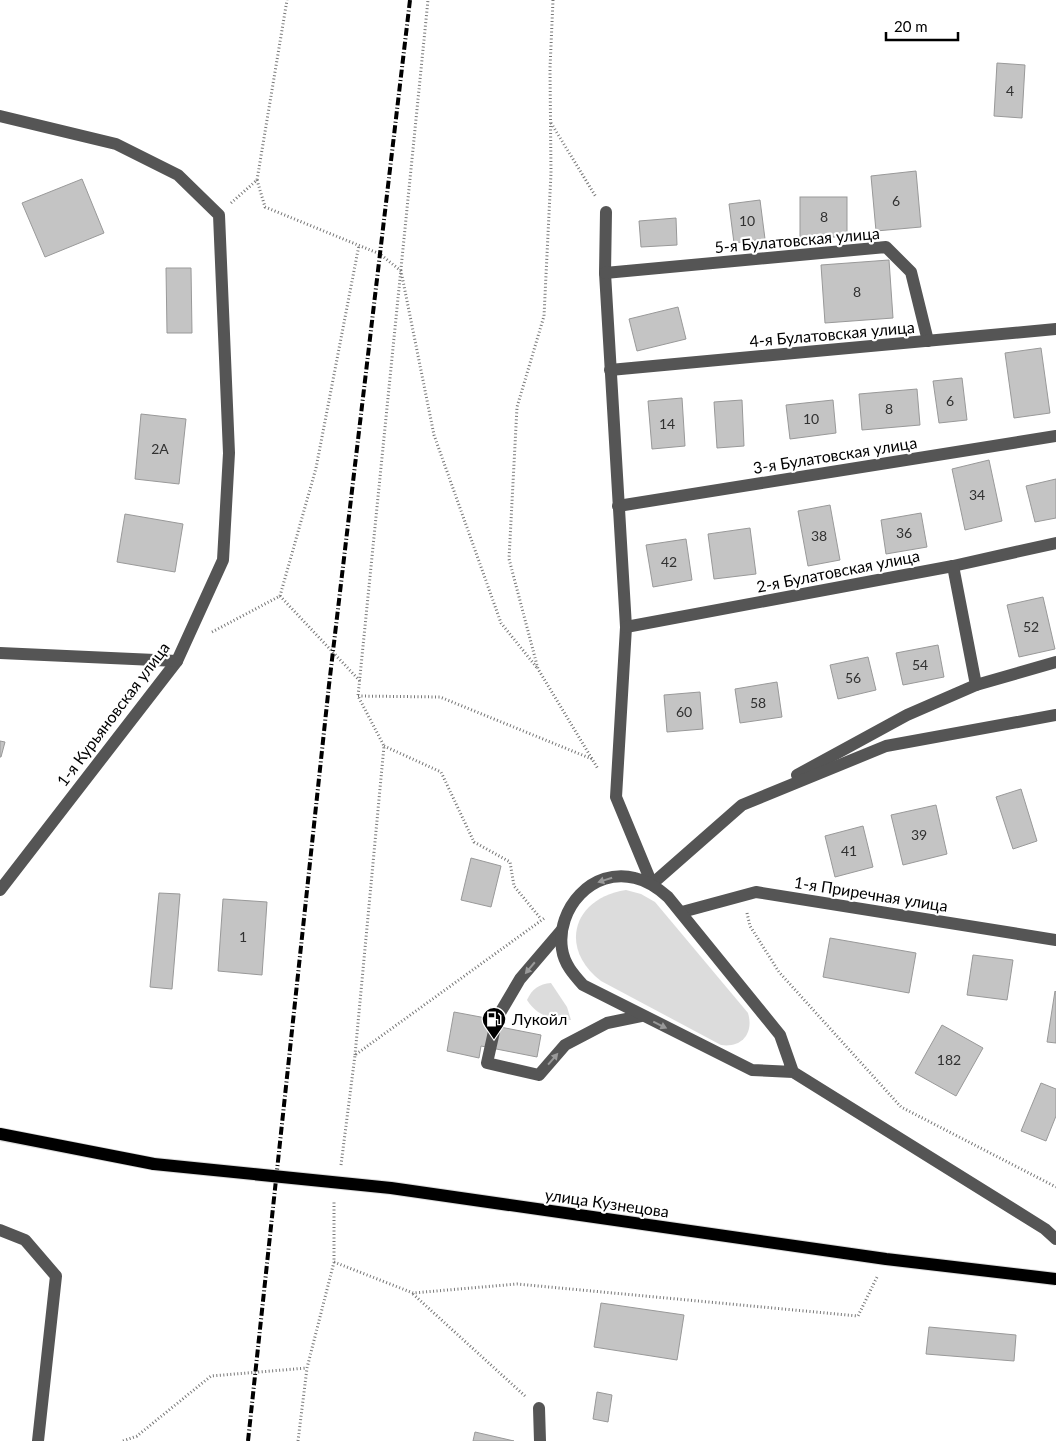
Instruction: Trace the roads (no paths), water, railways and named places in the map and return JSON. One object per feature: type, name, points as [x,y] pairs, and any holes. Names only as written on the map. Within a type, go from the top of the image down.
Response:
[{"type":"main road","name":"улица Кузнецова","points":[[0,1134],[154,1164],[391,1188],[886,1259],[1056,1279]]},
{"type":"street","name":"1-я Курьяновская улица","points":[[0,116],[116,144],[178,175],[219,215],[229,453],[223,560],[177,661],[0,890]]},
{"type":"street","points":[[606,212],[605,273],[626,627],[616,798],[652,884]]},
{"type":"street","name":"5-я Булатовская улица","points":[[605,273],[886,247],[911,272],[928,341]]},
{"type":"street","name":"4-я Булатовская улица","points":[[610,370],[1056,329]]},
{"type":"street","name":"3-я Булатовская улица","points":[[618,506],[1056,436]]},
{"type":"street","name":"2-я Булатовская улица","points":[[626,627],[953,566],[1056,543]]},
{"type":"street","points":[[953,566],[976,685]]},
{"type":"street","points":[[0,653],[177,661]]},
{"type":"street","points":[[652,884],[742,805],[907,714],[976,685],[1056,662]]},
{"type":"street","points":[[742,805],[886,746],[1056,716]]},
{"type":"street","points":[[793,1072],[780,1035],[668,897],[652,884],[633,877],[607,879],[594,883],[578,895],[567,911],[561,931],[562,951],[567,964],[583,985],[641,1016],[752,1070],[793,1072],[1045,1229],[1056,1238]]},
{"type":"street","name":"1-я Приречная улица","points":[[682,912],[756,892],[1056,940]]},
{"type":"street","points":[[561,931],[520,979],[496,1018],[487,1063],[539,1075],[565,1045],[607,1023],[641,1016]]},
{"type":"street","points":[[0,1230],[24,1240],[56,1276],[38,1441]]},
{"type":"street","points":[[539,1408],[540,1441]]},
{"type":"railway","points":[[248,1441],[329,685],[410,0]]},
{"type":"place","name":"Лукойл","points":[[494,1040]]}]
